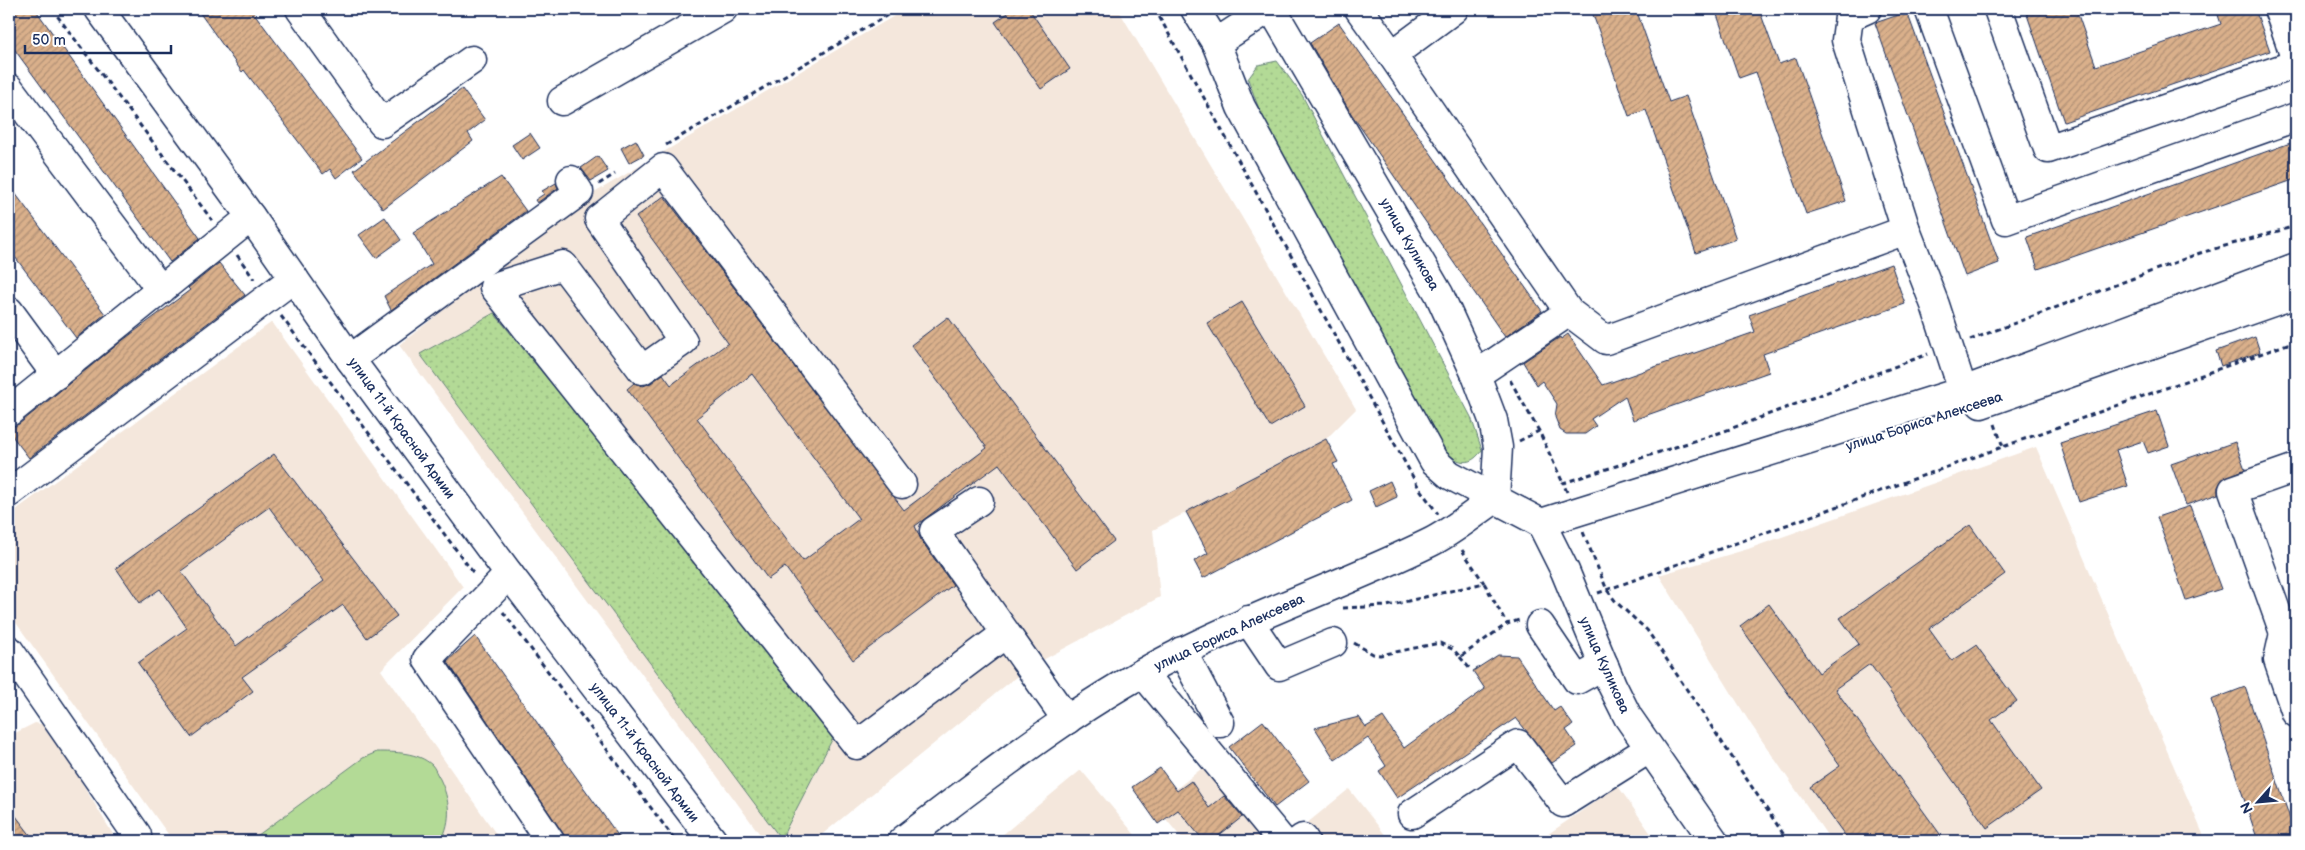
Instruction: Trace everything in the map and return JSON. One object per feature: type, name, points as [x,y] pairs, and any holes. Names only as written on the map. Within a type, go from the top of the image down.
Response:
[{"type":"main road","name":"улица 11-й Красной Армии","points":[[99,9],[251,217],[350,359],[509,574],[713,841]]},
{"type":"main road","points":[[300,9],[382,123],[472,60]]},
{"type":"main road","points":[[562,102],[722,9]]},
{"type":"main road","points":[[1195,9],[1216,43],[1241,107],[1434,461],[1450,475],[1495,498],[1544,531]]},
{"type":"main road","points":[[1216,43],[1270,9]]},
{"type":"main road","name":"улица Куликова","points":[[1270,9],[1439,294],[1476,375],[1493,420],[1498,447],[1495,498]]},
{"type":"main road","points":[[1359,9],[1569,312],[1606,340],[1906,230]]},
{"type":"main road","points":[[1392,55],[1454,9]]},
{"type":"main road","points":[[1866,9],[1849,17],[1846,40],[1906,230],[1935,305],[1975,396],[2296,267]]},
{"type":"main road","points":[[1929,9],[2006,220],[2296,117]]},
{"type":"main road","points":[[1998,9],[2048,149],[2296,63],[2292,35],[2278,9]]},
{"type":"main road","points":[[9,88],[161,290]]},
{"type":"main road","points":[[902,484],[663,168],[599,219],[683,340],[642,370],[563,264],[494,287],[857,745],[1005,634]]},
{"type":"main road","points":[[350,359],[579,192],[571,180]]},
{"type":"main road","points":[[9,412],[251,217]]},
{"type":"main road","points":[[9,493],[294,278]]},
{"type":"main road","name":"улица Бориса Алексеева","points":[[1544,531],[2296,294]]},
{"type":"main road","points":[[9,311],[56,375]]},
{"type":"main road","points":[[1476,375],[1569,312]]},
{"type":"main road","points":[[2296,468],[2233,490],[2290,639],[2278,660],[2296,713]]},
{"type":"main road","name":"улица Бориса Алексеева","points":[[902,841],[1067,720],[1143,673],[1248,620],[1431,542],[1495,498]]},
{"type":"main road","points":[[979,501],[934,531],[1067,720]]},
{"type":"main road","name":"улица Куликова","points":[[1544,531],[1565,571],[1604,666],[1628,717],[1714,841]]},
{"type":"main road","points":[[509,574],[427,659],[550,841]]},
{"type":"main road","points":[[1248,620],[1279,666],[1333,643]]},
{"type":"main road","points":[[1533,622],[1577,680],[1604,666]]},
{"type":"main road","points":[[9,650],[137,836],[137,841]]},
{"type":"main road","points":[[1182,652],[1220,724]]},
{"type":"main road","points":[[1143,673],[1282,841]]},
{"type":"main road","points":[[1412,814],[1518,744],[1563,804],[1649,749]]},
{"type":"main road","points":[[1299,841],[1302,838],[1305,841]]},
{"type":"path","points":[[52,9],[676,841]]},
{"type":"path","points":[[1966,341],[2200,253],[2296,226]]},
{"type":"path","points":[[1577,601],[2296,341]]},
{"type":"path","points":[[1498,360],[1539,431]]},
{"type":"path","points":[[1975,396],[2003,447]]},
{"type":"path","points":[[1338,608],[1387,606],[1484,583],[1507,624]]},
{"type":"path","points":[[1607,590],[1616,602],[1647,630],[1788,841]]},
{"type":"path","points":[[1460,657],[1507,624],[1533,622]]},
{"type":"path","points":[[1333,643],[1345,640],[1361,646],[1374,654],[1440,643],[1454,650],[1470,669]]},
{"type":"shaded area","points":[[906,9],[1118,9],[1356,409],[1326,439],[1153,530],[1160,597],[1026,669],[814,841],[765,841],[399,345],[589,196]]},
{"type":"shaded area","points":[[272,322],[463,587],[381,670],[501,841],[173,841],[9,613],[9,515]]},
{"type":"shaded area","points":[[2036,447],[2206,841],[1831,841],[1750,723],[1659,575],[1748,549]]},
{"type":"shaded area","points":[[35,723],[47,725],[114,836],[111,841],[9,841],[9,736]]},
{"type":"shaded area","points":[[1222,752],[1290,837],[1349,789],[1390,841],[1184,841],[1155,806]]},
{"type":"shaded area","points":[[1081,770],[1140,841],[995,841]]},
{"type":"shaded area","points":[[1618,786],[1656,841],[1538,841]]},
{"type":"green space","points":[[1277,61],[1302,95],[1471,417],[1482,450],[1470,461],[1464,462],[1452,457],[1435,441],[1262,117],[1248,79],[1258,65]]},
{"type":"green space","points":[[494,313],[835,734],[781,839],[420,354]]},
{"type":"green space","points":[[377,752],[413,755],[420,757],[433,766],[448,802],[447,825],[441,841],[250,841],[363,758]]},
{"type":"building","points":[[9,9],[35,9],[200,238],[170,262],[9,42]]},
{"type":"building","points":[[197,9],[251,9],[362,158],[336,178],[330,169],[323,174],[244,70],[242,72]]},
{"type":"building","points":[[1014,9],[1029,9],[1070,69],[1041,89],[995,22]]},
{"type":"building","points":[[1591,9],[1636,9],[1669,102],[1686,96],[1736,239],[1696,253],[1646,110],[1629,116]]},
{"type":"building","points":[[1715,9],[1759,9],[1779,64],[1796,58],[1846,201],[1806,214],[1756,72],[1739,78]]},
{"type":"building","points":[[2025,9],[2076,9],[2096,66],[2221,24],[2216,9],[2255,9],[2270,51],[2064,122]]},
{"type":"building","points":[[1907,12],[1999,263],[1965,276],[1875,23]]},
{"type":"building","points":[[1339,23],[1542,311],[1505,337],[1352,115],[1310,43]]},
{"type":"building","points":[[462,89],[485,120],[468,133],[473,141],[383,209],[354,170]]},
{"type":"building","points":[[530,133],[540,148],[522,160],[512,145]]},
{"type":"building","points":[[636,140],[644,155],[629,163],[621,148]]},
{"type":"building","points":[[2296,141],[2296,179],[2038,269],[2027,237]]},
{"type":"building","points":[[598,156],[608,171],[591,181],[581,168]]},
{"type":"building","points":[[501,177],[526,211],[391,310],[384,296],[432,264],[413,233]]},
{"type":"building","points":[[556,183],[558,188],[537,203],[535,200],[544,194],[542,191]]},
{"type":"building","points":[[9,185],[105,314],[76,338],[9,249]]},
{"type":"building","points":[[664,196],[904,510],[987,448],[911,345],[948,317],[1114,541],[1077,569],[999,464],[915,526],[921,540],[953,585],[853,660],[785,567],[768,579],[627,389],[634,383],[643,386],[651,383],[663,374],[671,385],[728,343],[636,217]],"holes":[[[752,374],[859,519],[803,561],[697,418]]]},
{"type":"building","points":[[385,217],[401,240],[376,258],[359,235]]},
{"type":"building","points":[[219,263],[245,295],[29,458],[9,432],[9,427],[19,424],[123,340],[190,290],[188,288]]},
{"type":"building","points":[[1891,264],[1905,304],[1763,354],[1769,372],[1633,420],[1625,396],[1591,419],[1596,426],[1585,434],[1566,434],[1560,430],[1555,417],[1557,404],[1542,381],[1537,385],[1523,362],[1560,337],[1561,339],[1568,334],[1603,385],[1755,332],[1749,315]]},
{"type":"building","points":[[1242,302],[1305,406],[1270,427],[1207,323]]},
{"type":"building","points":[[2255,337],[2260,352],[2221,366],[2216,351]]},
{"type":"building","points":[[2157,411],[2169,446],[2148,453],[2143,441],[2116,450],[2128,486],[2079,502],[2060,443]]},
{"type":"building","points":[[1326,439],[1338,462],[1333,464],[1352,500],[1203,578],[1194,561],[1208,553],[1186,512]]},
{"type":"building","points":[[2235,442],[2245,469],[2222,480],[2218,487],[2218,494],[2186,505],[2171,464]]},
{"type":"building","points":[[274,454],[397,616],[367,638],[343,605],[242,677],[253,691],[191,737],[138,663],[187,628],[160,589],[140,603],[116,568]],"holes":[[[269,507],[324,581],[236,646],[181,571]]]},
{"type":"building","points":[[1390,481],[1397,497],[1376,507],[1369,491]]},
{"type":"building","points":[[2190,506],[2221,589],[2186,600],[2157,517]]},
{"type":"building","points":[[1970,525],[2005,574],[1929,629],[1952,661],[1976,645],[2017,701],[1991,720],[2041,790],[1987,828],[1870,664],[1835,689],[1945,841],[1849,841],[1810,787],[1840,766],[1740,626],[1769,604],[1819,673],[1859,644],[1840,618]]},
{"type":"building","points":[[475,636],[622,841],[568,841],[447,661]]},
{"type":"building","points":[[1498,655],[1517,656],[1554,711],[1560,707],[1573,725],[1566,730],[1577,746],[1552,763],[1516,718],[1397,798],[1379,771],[1386,766],[1368,738],[1335,760],[1315,728],[1359,717],[1366,727],[1383,717],[1404,748],[1485,689],[1473,671]]},
{"type":"building","points":[[2245,687],[2296,836],[2296,841],[2258,841],[2211,700]]},
{"type":"building","points":[[1263,721],[1309,781],[1275,807],[1229,747]]},
{"type":"building","points":[[1160,768],[1177,791],[1191,781],[1209,808],[1224,796],[1242,817],[1212,841],[1204,841],[1178,810],[1158,824],[1132,787]]},
{"type":"building","points":[[9,807],[35,841],[9,841]]}]
